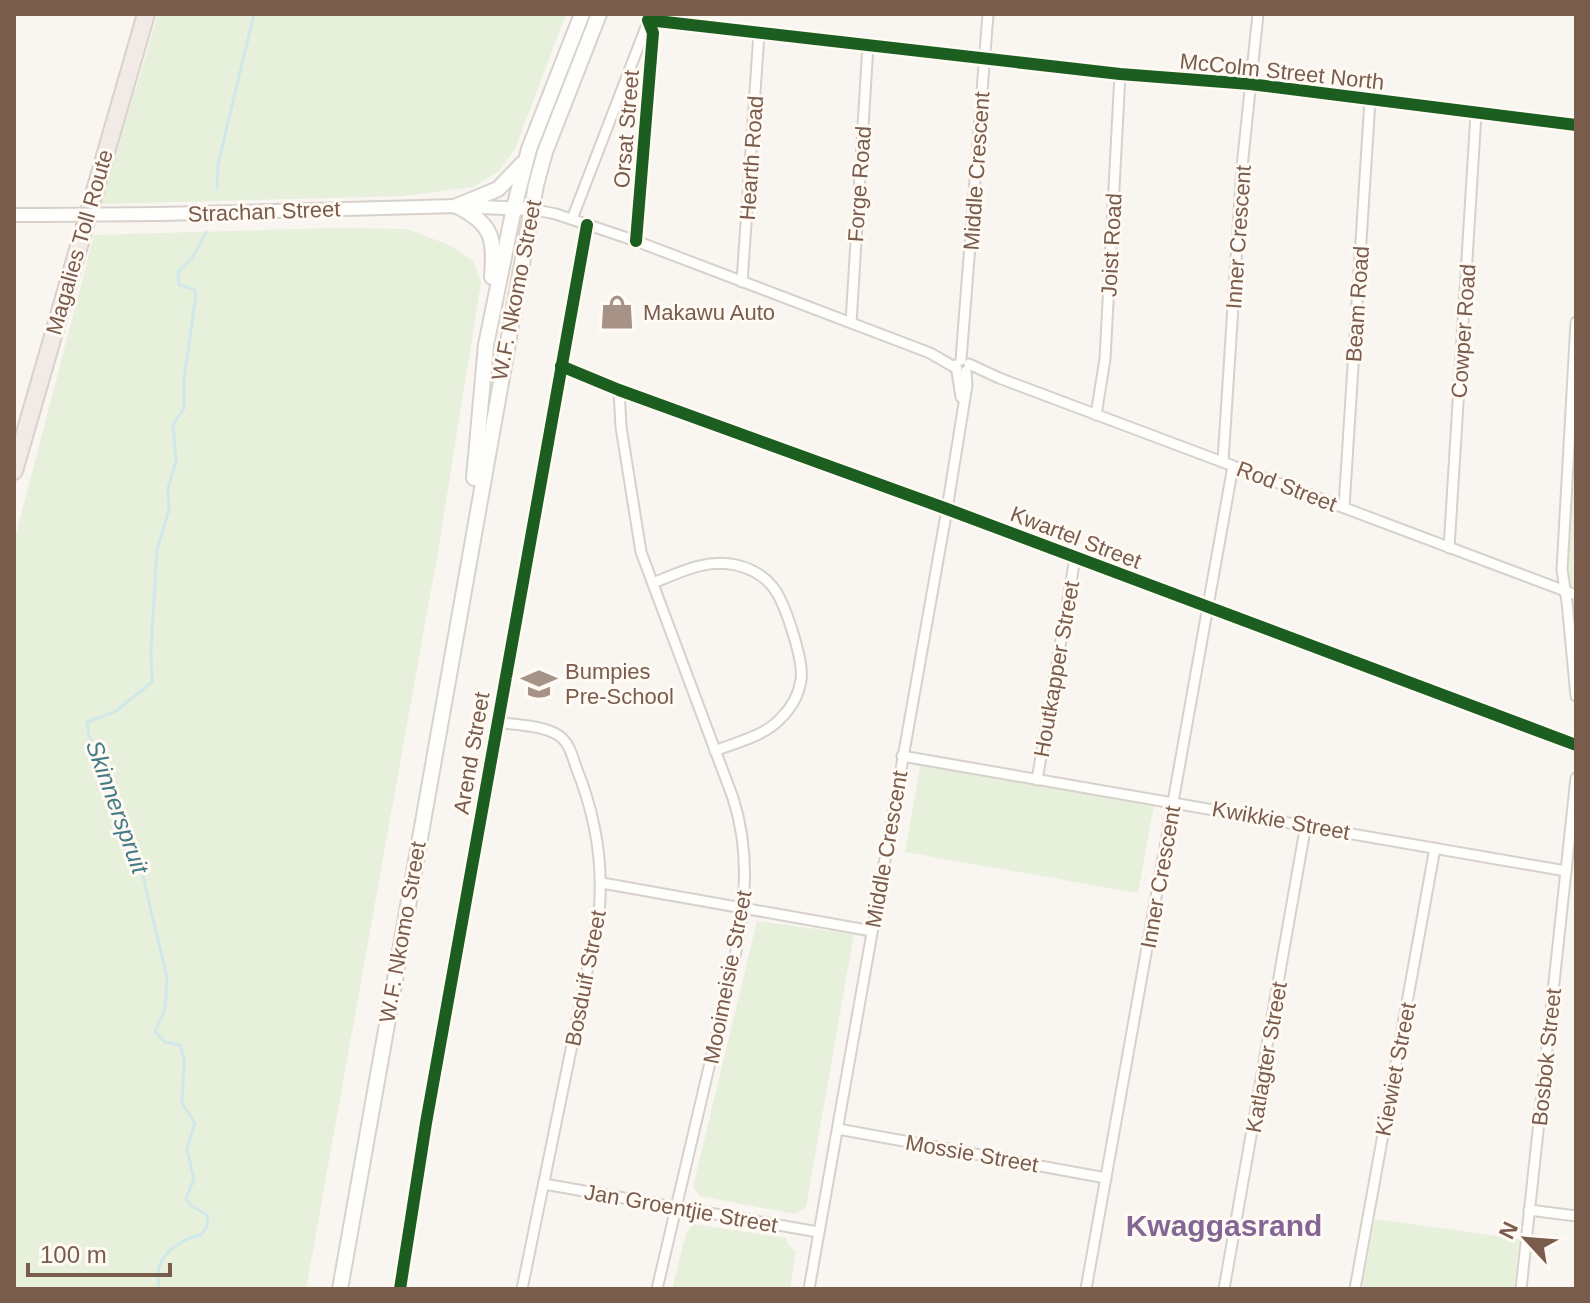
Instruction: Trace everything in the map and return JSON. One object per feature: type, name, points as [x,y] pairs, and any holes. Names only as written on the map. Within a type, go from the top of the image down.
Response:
[{"type":"highway","name":"Magalies Toll Route","points":[[14,431],[135,14]]},
{"type":"highway","name":"Magalies Toll Route","points":[[14,471],[146,14]]},
{"type":"main road","name":"W.F. Nkomo Street","points":[[465,575],[486,345],[514,208],[540,117],[582,14]]},
{"type":"main road","name":"W.F. Nkomo Street","points":[[340,1289],[531,209],[545,152],[599,14]]},
{"type":"main road","points":[[457,206],[498,189],[526,159]]},
{"type":"main road","points":[[457,206],[478,218],[494,249],[486,345]]},
{"type":"street","name":"Middle Crescent","points":[[809,1289],[962,409],[988,14]]},
{"type":"street","name":"Inner Crescent","points":[[1086,1289],[1208,607],[1228,464],[1250,84],[1258,14]]},
{"type":"street","name":"McColm Street North","points":[[650,17],[759,33],[1120,74],[1250,84],[1576,125]]},
{"type":"street","points":[[572,219],[650,17]]},
{"type":"street","name":"Orsat Street","points":[[636,241],[653,33],[650,17]]},
{"type":"street","name":"Hearth Road","points":[[742,282],[759,33]]},
{"type":"street","name":"Forge Road","points":[[851,323],[868,45]]},
{"type":"street","name":"Joist Road","points":[[1096,415],[1105,359],[1120,74]]},
{"type":"street","name":"Beam Road","points":[[1344,507],[1370,100]]},
{"type":"street","name":"Cowper Road","points":[[1449,548],[1476,114]]},
{"type":"street","name":"Strachan Street","points":[[14,215],[457,206],[514,208]]},
{"type":"street","name":"Rod Street","points":[[514,208],[572,219],[636,241],[1576,595]]},
{"type":"street","name":"Arend Street","points":[[400,1289],[429,1108],[587,225]]},
{"type":"street","points":[[1576,322],[1573,434],[1562,570],[1576,696]]},
{"type":"street","name":"Kwartel Street","points":[[561,366],[1576,745]]},
{"type":"street","name":"Mooimeisie Street","points":[[619,390],[621,427],[637,535],[739,816],[745,857],[744,910],[657,1289]]},
{"type":"street","name":"Houtkapper Street","points":[[1037,780],[1075,558]]},
{"type":"street","points":[[653,583],[703,564],[721,563],[741,566],[756,573],[772,586],[779,597],[801,664],[801,679],[795,697],[772,726],[715,751]]},
{"type":"street","name":"Bosduif Street","points":[[497,722],[549,731],[567,744],[588,796],[597,833],[602,883],[599,913],[522,1289]]},
{"type":"street","name":"Kwikkie Street","points":[[902,756],[1566,871]]},
{"type":"street","name":"Bosbok Street","points":[[1521,1289],[1576,778]]},
{"type":"street","name":"Katlagter Street","points":[[1224,1289],[1306,824]]},
{"type":"street","name":"Kiewiet Street","points":[[1355,1289],[1435,848]]},
{"type":"street","points":[[602,883],[872,931]]},
{"type":"street","name":"Mossie Street","points":[[838,1129],[1106,1178]]},
{"type":"street","name":"Jan Groentjie Street","points":[[544,1184],[818,1232]]},
{"type":"street","points":[[1529,1210],[1576,1216]]},
{"type":"green space","points":[[158,14],[566,14],[515,149],[499,171],[473,187],[402,196],[101,204]]},
{"type":"green space","points":[[407,229],[449,245],[473,261],[481,282],[438,551],[306,1289],[14,1289],[14,542],[94,235]]},
{"type":"green space","points":[[1576,446],[1576,589],[1571,587],[1568,580],[1573,455]]},
{"type":"green space","points":[[921,763],[1154,805],[1138,893],[905,852]]},
{"type":"green space","points":[[757,921],[854,934],[806,1207],[795,1214],[700,1196],[693,1187]]},
{"type":"green space","points":[[1375,1219],[1519,1239],[1514,1289],[1362,1289]]},
{"type":"green space","points":[[694,1224],[786,1238],[788,1245],[796,1251],[790,1289],[672,1289],[686,1233]]},
{"type":"waterway","name":"Skinnerspruit","points":[[217,189],[218,164],[254,14]]},
{"type":"waterway","name":"Skinnerspruit","points":[[159,1289],[158,1270],[165,1256],[182,1242],[201,1235],[208,1224],[207,1215],[190,1205],[186,1198],[194,1179],[187,1149],[195,1123],[182,1103],[184,1059],[180,1045],[165,1042],[155,1032],[165,1009],[167,978],[136,847],[89,736],[87,722],[116,711],[152,682],[157,549],[169,510],[168,488],[176,461],[173,425],[184,408],[184,379],[196,294],[194,289],[179,285],[178,272],[193,257],[206,232]]},
{"type":"cycle path","points":[[636,241],[653,33],[648,20],[1120,74],[1250,84],[1576,125]]},
{"type":"cycle path","points":[[400,1289],[426,1123],[587,225]]},
{"type":"cycle path","points":[[561,366],[1576,745]]},
{"type":"place","name":"Makawu Auto","points":[[617,312]]},
{"type":"place","name":"Bumpies Pre-School","points":[[539,684]]},
{"type":"district","name":"Kwaggasrand","points":[[1224,1226]]}]
